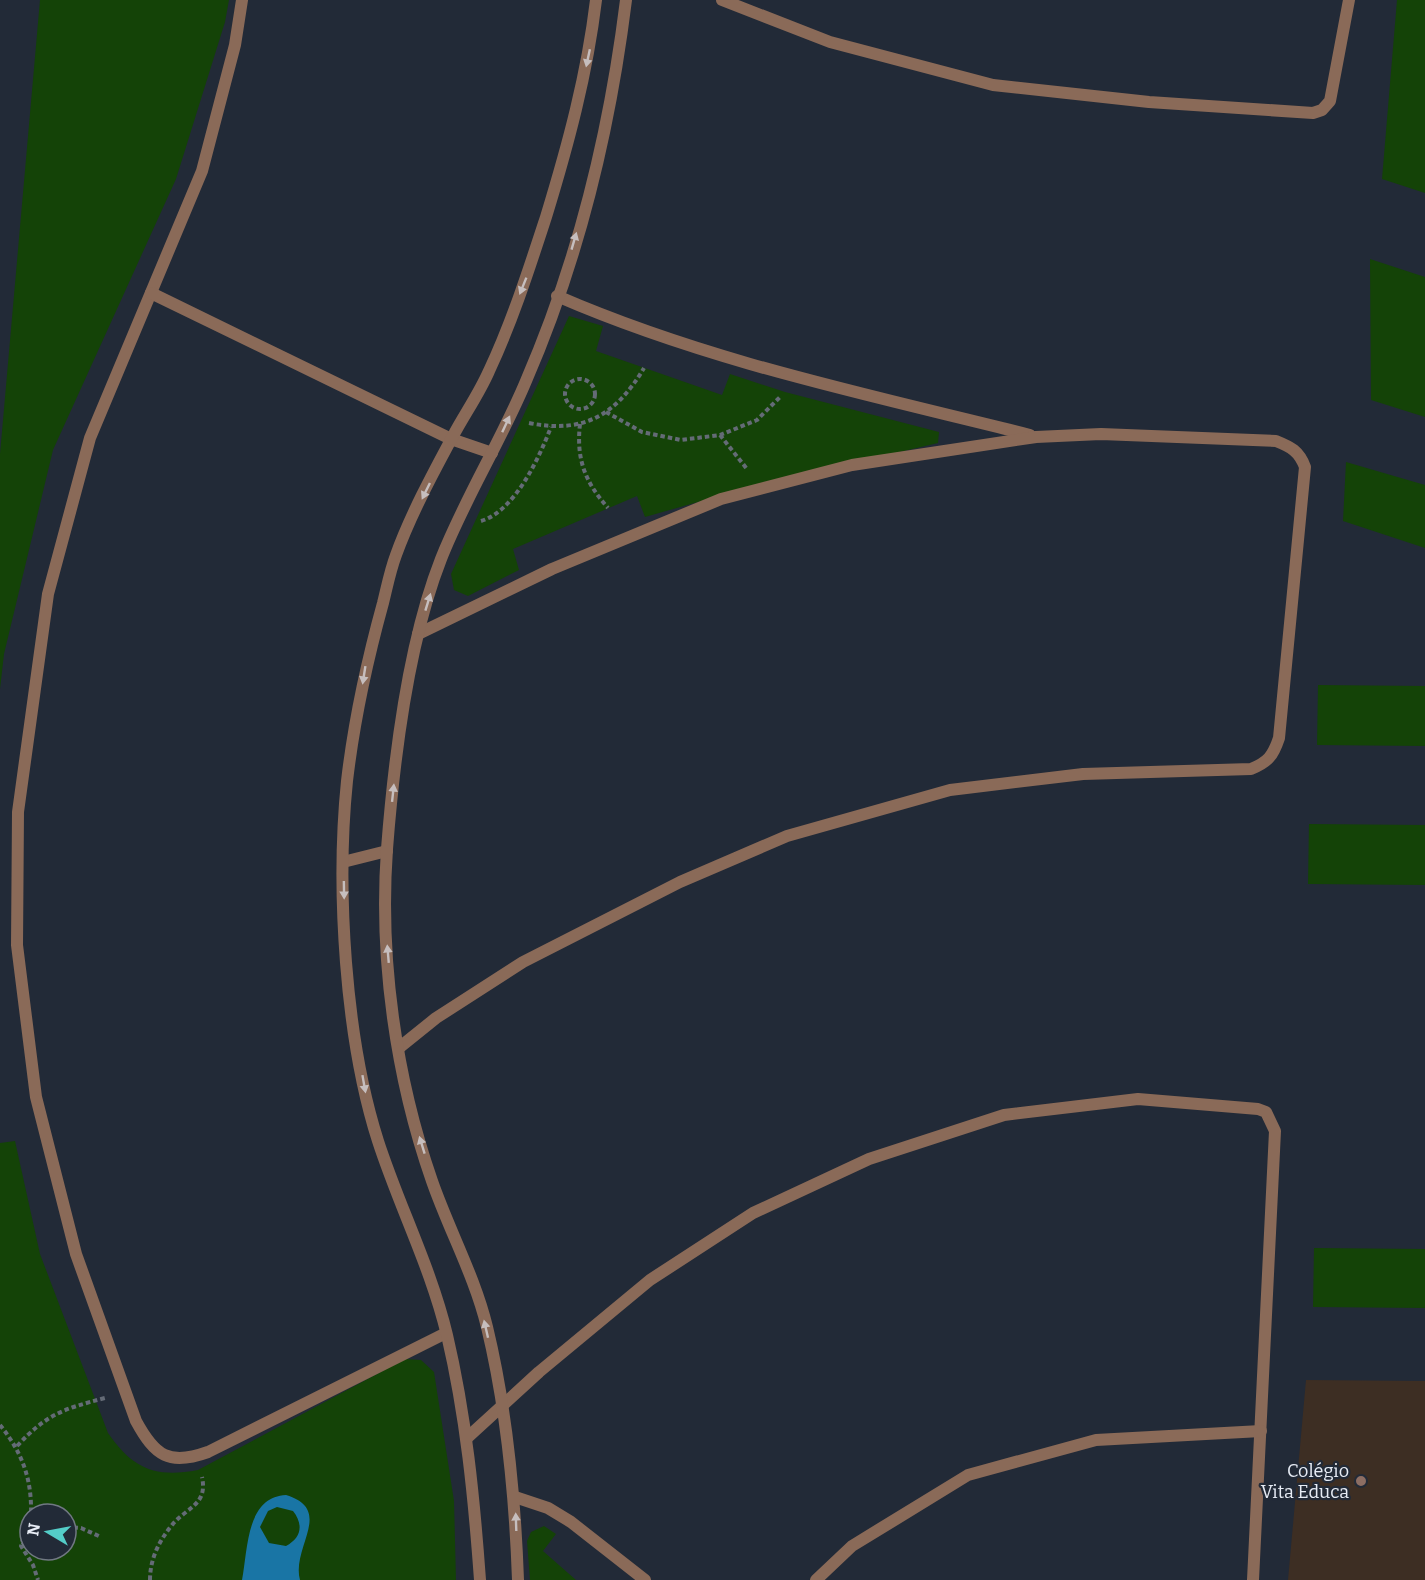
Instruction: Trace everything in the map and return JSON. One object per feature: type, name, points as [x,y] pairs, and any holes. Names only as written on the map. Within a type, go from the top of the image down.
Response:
[{"type":"street","points":[[242,0],[235,45],[202,171],[90,438],[48,594],[18,812],[17,945],[36,1097],[76,1254],[126,1393],[147,1441],[163,1456],[187,1460],[208,1452],[446,1333]]},
{"type":"street","points":[[480,1580],[468,1437],[446,1333],[424,1260],[391,1180],[365,1091],[353,1021],[345,929],[343,862],[347,781],[366,662],[396,555],[451,439],[489,373],[529,271],[573,128],[591,39],[596,0]]},
{"type":"street","points":[[518,1580],[515,1497],[487,1326],[461,1250],[433,1183],[413,1115],[400,1047],[385,916],[387,851],[395,777],[418,634],[441,560],[528,377],[557,296],[603,142],[626,0]]},
{"type":"street","points":[[722,0],[830,42],[993,85],[1149,102],[1313,113],[1322,110],[1330,101],[1349,0]]},
{"type":"street","points":[[150,294],[451,439],[492,453]]},
{"type":"street","points":[[557,296],[624,325],[746,365],[1036,437]]},
{"type":"street","points":[[400,1047],[436,1018],[523,962],[680,882],[787,836],[950,790],[1083,774],[1251,769],[1265,763],[1274,754],[1279,738],[1305,467],[1301,456],[1292,447],[1276,441],[1101,434],[1036,437],[852,465],[721,499],[552,569],[418,634]]},
{"type":"street","points":[[343,862],[387,851]]},
{"type":"street","points":[[468,1437],[539,1372],[650,1280],[753,1213],[869,1158],[1004,1115],[1138,1099],[1258,1109],[1266,1112],[1275,1131],[1253,1580]]},
{"type":"street","points":[[816,1580],[852,1546],[968,1475],[1096,1440],[1261,1431]]},
{"type":"street","points":[[515,1497],[548,1508],[571,1522],[645,1580]]},
{"type":"path","points":[[522,421],[551,427],[580,424],[606,412],[629,393],[644,368]]},
{"type":"path","points":[[606,412],[642,432],[681,440],[720,435],[757,420],[799,378]]},
{"type":"path","points":[[583,379],[594,389],[592,402],[587,407],[580,410],[572,407],[566,401],[564,393],[574,380],[583,379]]},
{"type":"path","points":[[580,424],[578,447],[582,470],[592,491],[608,508]]},
{"type":"path","points":[[475,523],[490,519],[517,493],[540,456],[551,427]]},
{"type":"path","points":[[720,435],[747,467],[749,477]]},
{"type":"path","points":[[17,1446],[38,1423],[66,1408],[126,1393]]},
{"type":"path","points":[[0,1425],[17,1446],[29,1478],[30,1502]]},
{"type":"path","points":[[150,1580],[150,1568],[159,1544],[174,1523],[194,1508],[203,1494],[202,1477],[198,1470]]},
{"type":"path","points":[[78,1528],[101,1537]]},
{"type":"path","points":[[31,1562],[38,1580]]},
{"type":"shaded area","name":"Colégio Vita Educa","points":[[1306,1380],[1425,1381],[1425,1580],[1288,1580]]},
{"type":"green space","points":[[40,0],[229,0],[225,22],[176,179],[53,450],[4,654],[0,689],[0,454]]},
{"type":"green space","points":[[1397,0],[1425,0],[1425,193],[1382,179]]},
{"type":"green space","points":[[1370,259],[1425,277],[1425,417],[1371,400]]},
{"type":"green space","points":[[569,316],[603,326],[596,351],[722,395],[730,374],[785,392],[939,432],[938,443],[751,487],[645,517],[637,496],[513,549],[519,570],[468,596],[454,590],[451,574]]},
{"type":"green space","points":[[1346,462],[1425,485],[1425,548],[1343,521]]},
{"type":"green space","points":[[1318,685],[1425,686],[1425,746],[1317,745]]},
{"type":"green space","points":[[1309,824],[1425,825],[1425,885],[1308,884]]},
{"type":"green space","points":[[15,1141],[40,1254],[108,1433],[136,1463],[146,1468],[169,1473],[198,1470],[405,1359],[421,1360],[434,1372],[454,1501],[456,1580],[0,1580],[0,1143]]},
{"type":"green space","points":[[1314,1248],[1425,1249],[1425,1308],[1313,1307]]},
{"type":"green space","points":[[544,1526],[556,1534],[543,1551],[576,1580],[530,1580],[527,1541],[531,1532]]},
{"type":"water","points":[[286,1495],[300,1502],[308,1510],[310,1520],[299,1567],[300,1580],[242,1580],[251,1527],[263,1505],[273,1498]],"holes":[[[277,1507],[293,1511],[299,1521],[298,1535],[286,1546],[269,1543],[260,1527],[268,1511]]]},
{"type":"place","name":"Colégio Vita Educa","points":[[1361,1481]]}]
